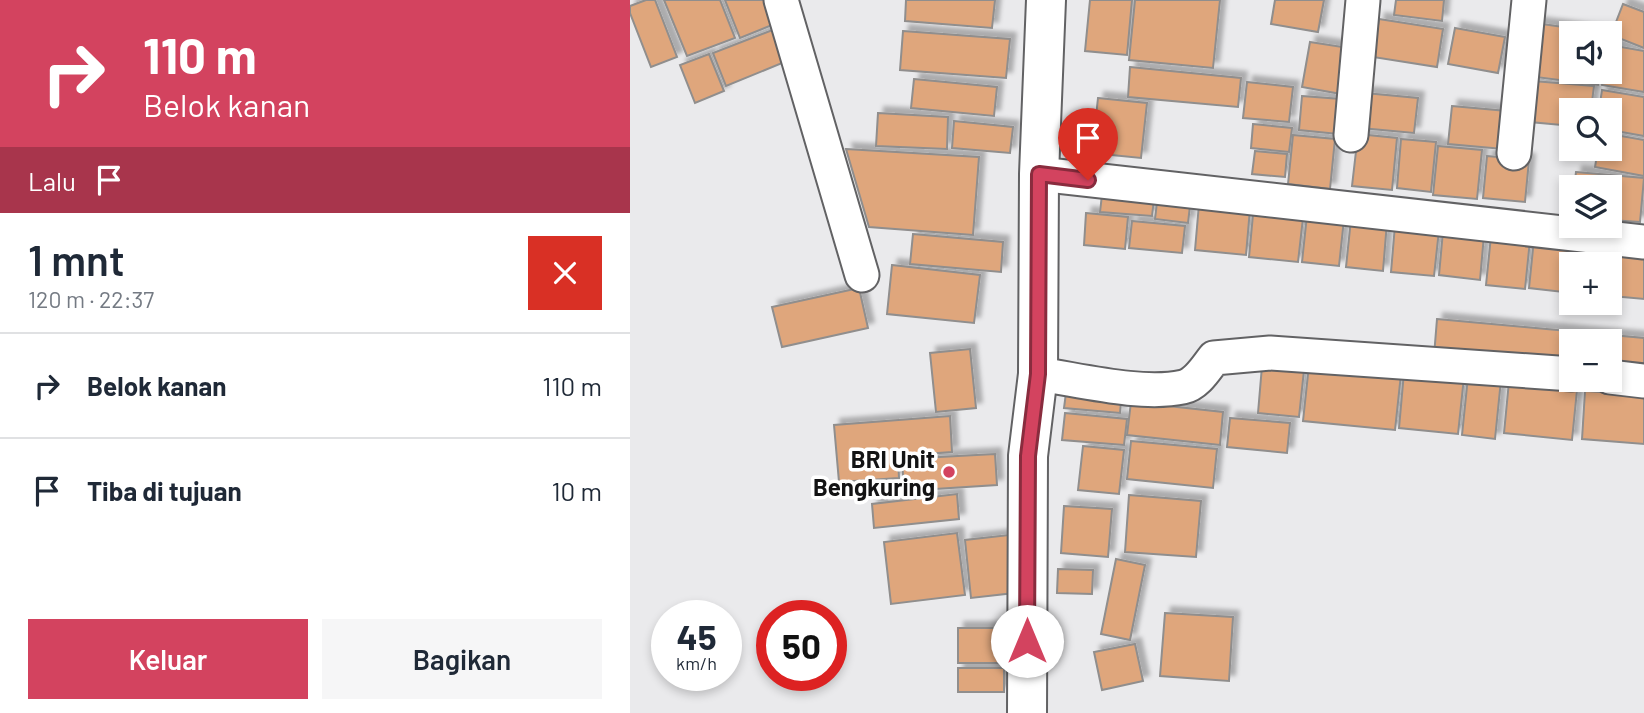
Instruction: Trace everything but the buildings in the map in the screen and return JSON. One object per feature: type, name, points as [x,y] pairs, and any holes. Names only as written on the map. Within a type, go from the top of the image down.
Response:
[{"type":"main road","points":[[1027,713],[1028,456],[1038,374],[1039,174],[1046,0]]},
{"type":"street","points":[[780,0],[862,275]]},
{"type":"street","points":[[1351,135],[1363,0]]},
{"type":"street","points":[[1514,153],[1529,0]]},
{"type":"street","points":[[1039,174],[1644,242]]},
{"type":"street","points":[[1038,374],[1145,388],[1185,387],[1200,377],[1214,358],[1270,353],[1559,373]]},
{"type":"street","points":[[1622,378],[1644,381]]},
{"type":"place","name":"BRI Unit Bengkuring","points":[[949,472]]},
{"type":"route","points":[[1027,641],[1028,456],[1038,374],[1039,174],[1088,180]]}]
